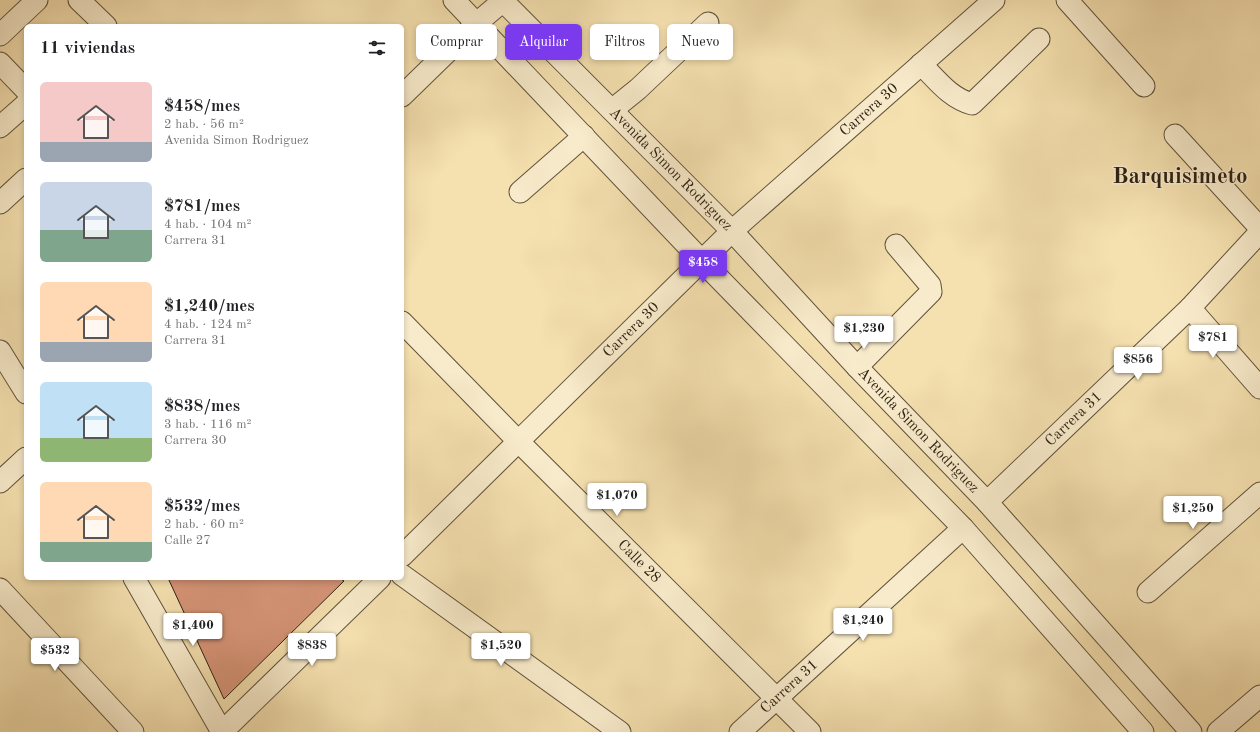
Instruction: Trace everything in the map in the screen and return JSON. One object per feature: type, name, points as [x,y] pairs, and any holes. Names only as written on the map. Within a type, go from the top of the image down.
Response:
[{"type":"street","points":[[0,35],[37,0]]},
{"type":"street","points":[[79,0],[104,24]]},
{"type":"street","points":[[454,0],[702,261],[963,528],[1143,732]]},
{"type":"street","points":[[404,94],[477,23],[503,0]]},
{"type":"street","name":"Avenida Simon Rodriguez","points":[[503,0],[732,231],[857,367],[987,502],[1191,732]]},
{"type":"street","name":"Carrera 30","points":[[404,554],[732,231],[994,0]]},
{"type":"street","points":[[1067,0],[1144,86]]},
{"type":"street","points":[[612,110],[638,89],[708,23]]},
{"type":"street","points":[[921,64],[950,94],[961,101],[972,104],[1039,38]]},
{"type":"street","points":[[0,63],[24,88]]},
{"type":"street","points":[[0,127],[24,106]]},
{"type":"street","points":[[520,192],[584,136]]},
{"type":"street","points":[[1175,136],[1260,228]]},
{"type":"street","points":[[0,203],[24,181]]},
{"type":"street","name":"Carrera 31","points":[[987,502],[1190,308],[1260,232]]},
{"type":"street","points":[[857,367],[931,292],[930,285],[896,245]]},
{"type":"street","points":[[1190,308],[1260,388]]},
{"type":"street","name":"Calle 28","points":[[404,324],[519,442],[810,732]]},
{"type":"street","points":[[0,351],[24,389]]},
{"type":"street","points":[[0,482],[24,460]]},
{"type":"street","points":[[1148,592],[1260,493]]},
{"type":"street","name":"Carrera 31","points":[[740,732],[963,528]]},
{"type":"street","points":[[404,577],[620,732]]},
{"type":"street","points":[[135,580],[222,732],[378,580]]},
{"type":"street","points":[[0,589],[133,732]]},
{"type":"street","points":[[1218,732],[1260,696]]},
{"type":"building","points":[[169,580],[344,581],[224,699]]},
{"type":"district","name":"Barquisimeto","points":[[1180,176]]}]
